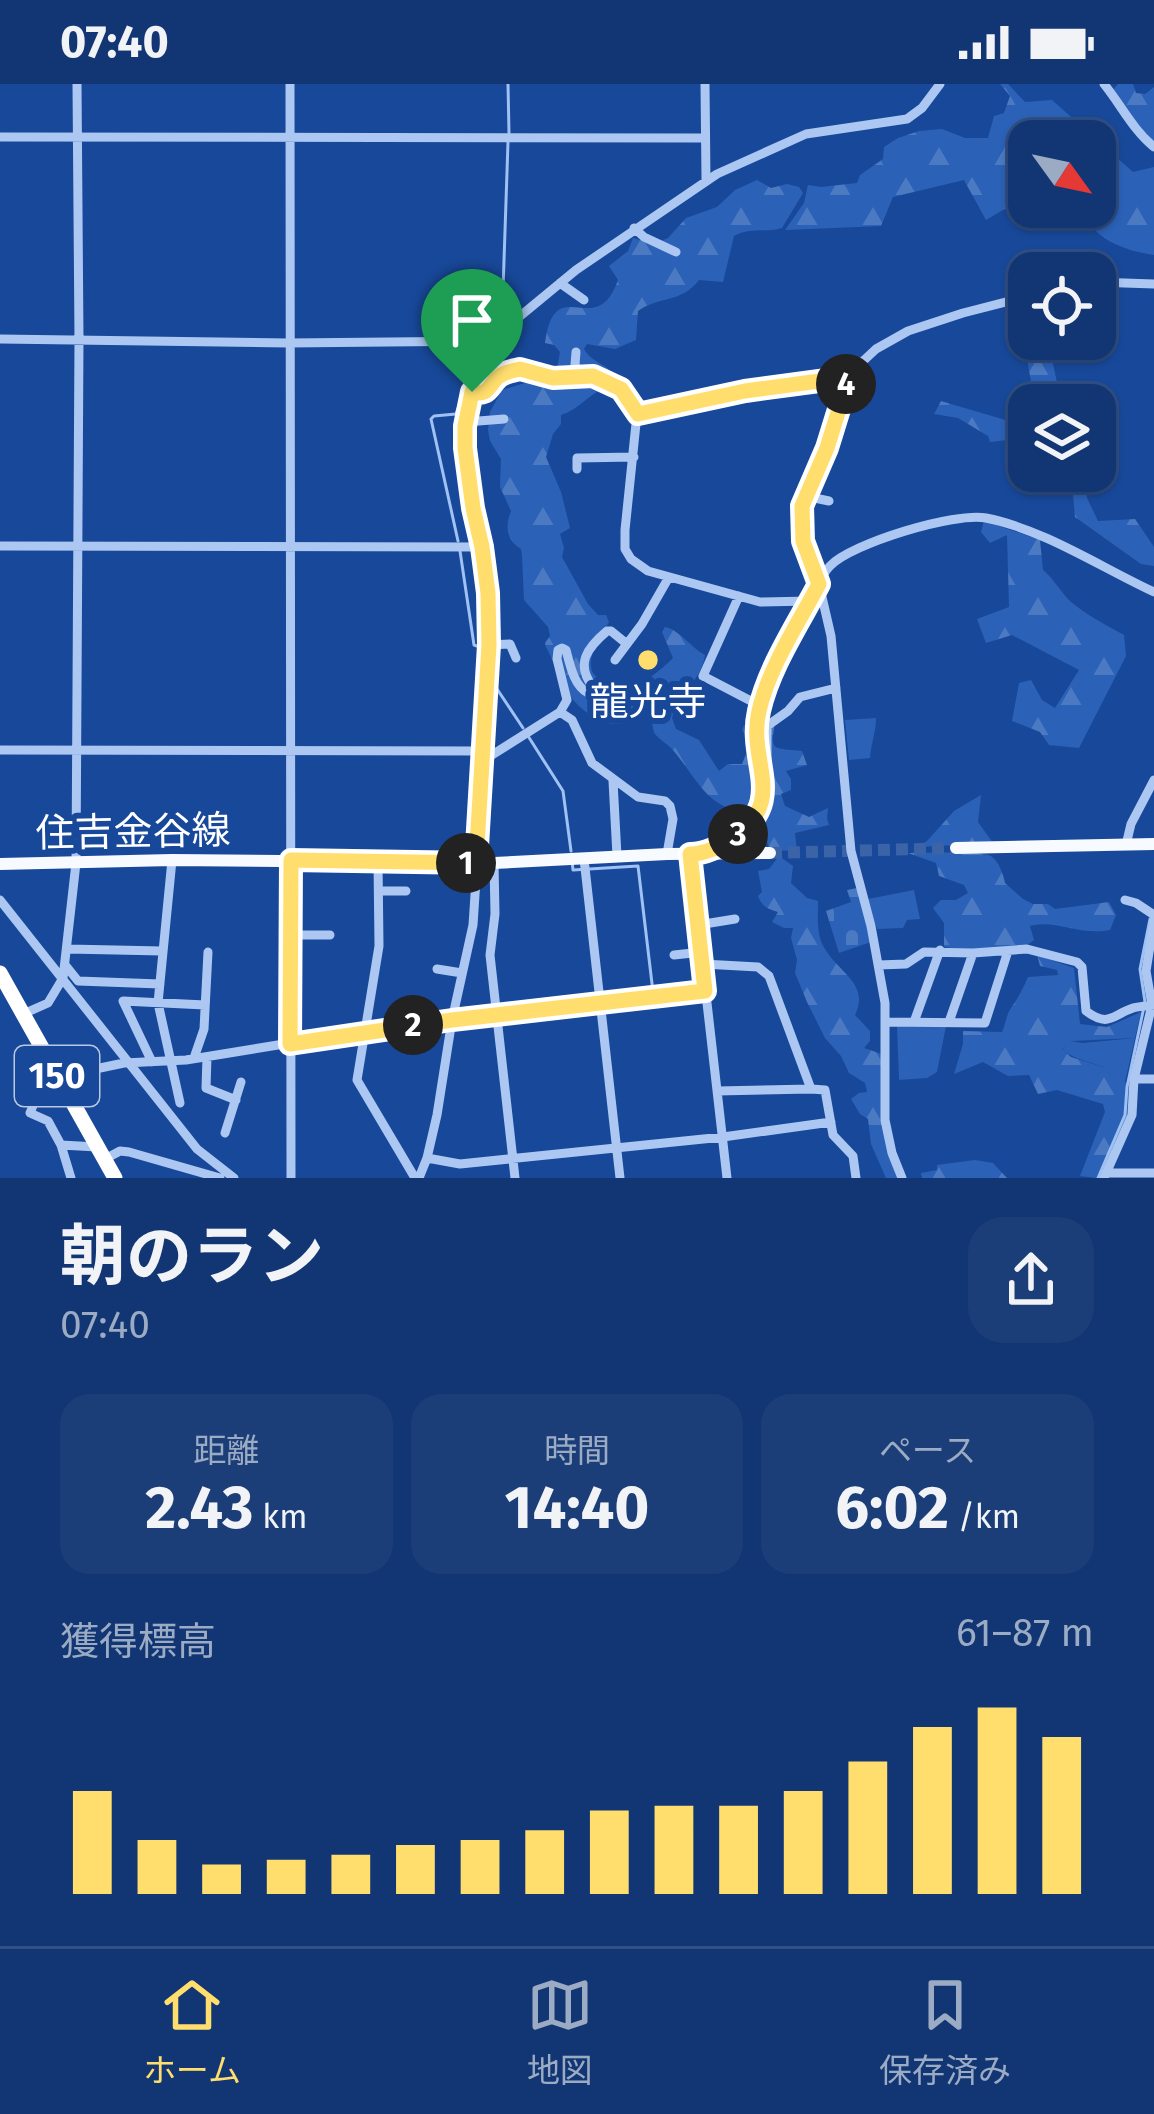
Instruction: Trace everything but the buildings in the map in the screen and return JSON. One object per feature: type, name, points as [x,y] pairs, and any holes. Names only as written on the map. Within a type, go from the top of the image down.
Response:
[{"type":"highway","name":"150","points":[[0,973],[115,1178]]},
{"type":"main road","points":[[956,848],[1154,844]]},
{"type":"main road","name":"住吉金谷線","points":[[0,864],[172,860],[580,863],[617,856],[770,853]]},
{"type":"street","points":[[23,1014],[48,1003],[63,979],[76,862],[80,339],[76,84]]},
{"type":"street","points":[[290,84],[291,1178]]},
{"type":"street","points":[[705,84],[706,180]]},
{"type":"street","points":[[0,339],[486,341],[634,228],[706,180],[806,134],[912,116],[940,84]]},
{"type":"street","points":[[1104,84],[1139,135],[1154,147]]},
{"type":"street","points":[[0,137],[704,138]]},
{"type":"street","points":[[634,228],[676,252]]},
{"type":"street","points":[[560,283],[584,300]]},
{"type":"street","points":[[1116,283],[1154,284]]},
{"type":"street","points":[[902,1178],[885,1120],[885,1022],[879,965],[850,850],[831,636],[801,529],[805,496],[827,448],[849,377],[877,350],[908,331],[1008,301]]},
{"type":"street","points":[[417,1178],[427,1158],[473,925],[489,648],[488,593],[465,448],[466,422],[486,341]]},
{"type":"street","points":[[574,377],[576,352]]},
{"type":"street","points":[[472,392],[488,391],[501,374],[520,369],[553,378],[593,376],[621,389],[638,414],[626,549],[638,565],[760,602],[810,601]]},
{"type":"street","points":[[638,414],[745,391],[849,377]]},
{"type":"street","points":[[466,422],[505,419]]},
{"type":"street","points":[[577,469],[577,458],[634,458]]},
{"type":"street","points":[[805,496],[829,501]]},
{"type":"street","points":[[727,1178],[698,925],[696,854],[736,836],[759,814],[764,799],[759,710],[825,570],[850,550],[934,524],[984,518],[1030,532],[1154,592]]},
{"type":"street","points":[[0,545],[482,547]]},
{"type":"street","points":[[615,660],[669,577]]},
{"type":"street","points":[[739,596],[704,676],[751,701]]},
{"type":"street","points":[[0,750],[291,749],[484,755],[560,712],[567,700],[558,650],[566,650],[571,669],[588,693],[593,687],[585,677],[583,662],[607,631],[627,644]]},
{"type":"street","points":[[489,648],[510,644],[517,658]]},
{"type":"street","points":[[761,784],[767,784],[766,726],[800,697],[836,688]]},
{"type":"street","points":[[560,712],[572,720],[592,763],[638,797],[670,806],[668,854]]},
{"type":"street","points":[[585,750],[597,744]]},
{"type":"street","points":[[617,856],[612,779],[621,770]]},
{"type":"street","points":[[1126,845],[1131,824],[1154,780]]},
{"type":"street","points":[[172,860],[158,1003],[180,1103]]},
{"type":"street","points":[[378,862],[379,946],[357,1080],[417,1178]]},
{"type":"street","points":[[494,863],[490,954],[515,1178]]},
{"type":"street","points":[[580,863],[620,1178]]},
{"type":"street","points":[[379,891],[406,891]]},
{"type":"street","points":[[0,900],[197,1149],[234,1178]]},
{"type":"street","points":[[1125,900],[1136,903],[1152,920],[1146,971],[1149,1006],[1132,1115],[1105,1176],[1154,1173]]},
{"type":"street","points":[[362,917],[379,917]]},
{"type":"street","points":[[698,925],[735,919]]},
{"type":"street","points":[[290,935],[330,935]]},
{"type":"street","points":[[470,938],[490,954]]},
{"type":"street","points":[[68,949],[162,951]]},
{"type":"street","points":[[879,965],[906,964],[924,952],[940,950],[1027,949],[1082,967],[1086,1011],[1095,1018],[1106,1020],[1149,1006]]},
{"type":"street","points":[[914,1022],[940,950]]},
{"type":"street","points":[[885,1022],[985,1023],[1008,951]]},
{"type":"street","points":[[194,1058],[204,1029],[208,952]]},
{"type":"street","points":[[949,1022],[973,953]]},
{"type":"street","points":[[674,955],[758,968],[769,976],[811,1089]]},
{"type":"street","points":[[66,966],[78,981],[160,984]]},
{"type":"street","points":[[437,969],[462,973]]},
{"type":"street","points":[[70,1178],[61,1144],[48,1120],[30,1113],[49,1076],[364,1031],[705,991]]},
{"type":"street","points":[[152,1063],[123,1001],[205,1005]]},
{"type":"street","points":[[207,1057],[206,1088],[236,1100]]},
{"type":"street","points":[[1134,1079],[1154,1079]]},
{"type":"street","points":[[226,1133],[241,1082]]},
{"type":"street","points":[[717,1090],[825,1090],[833,1135],[853,1156],[856,1178]]},
{"type":"street","points":[[427,1158],[460,1164],[831,1122]]},
{"type":"street","points":[[61,1144],[100,1153],[129,1152],[220,1178]]},
{"type":"green space","points":[[1000,84],[1008,84],[1025,102],[1052,100],[1074,120],[1008,120],[1008,207],[986,220],[964,180],[893,197],[881,226],[785,230],[804,203],[808,185],[857,183],[860,175],[883,159],[884,147],[919,131],[942,129],[965,138],[988,138],[994,116],[1004,113],[1010,96]]},
{"type":"green space","points":[[1118,84],[1133,84],[1136,93],[1145,94],[1154,87],[1154,147],[1112,91]]},
{"type":"green space","points":[[1116,157],[1133,172],[1154,167],[1154,255],[1100,235],[1094,228],[1116,228]]},
{"type":"green space","points":[[757,180],[771,188],[799,187],[803,193],[782,228],[734,236],[723,282],[699,280],[685,293],[638,311],[636,340],[615,349],[587,344],[588,354],[618,382],[600,383],[604,388],[561,415],[546,457],[570,528],[560,534],[562,557],[588,604],[609,622],[592,656],[593,673],[617,692],[646,680],[673,658],[662,632],[665,627],[705,655],[672,718],[676,729],[699,740],[719,771],[728,764],[742,764],[750,744],[742,730],[751,725],[759,788],[754,810],[742,822],[734,810],[705,792],[656,735],[652,714],[621,724],[601,721],[567,692],[546,647],[548,627],[524,600],[521,549],[508,532],[511,511],[500,487],[501,459],[488,430],[490,412],[502,390],[567,376],[557,370],[560,352],[545,343],[550,322],[567,307],[599,306],[609,298],[618,280],[609,266],[628,251],[633,238],[654,244],[668,238],[686,218],[717,207],[735,190]]},
{"type":"green space","points":[[1027,360],[1052,360],[1057,384],[1031,384]]},
{"type":"green space","points":[[941,401],[1008,421],[1008,440],[990,442],[958,418],[934,414]]},
{"type":"green space","points":[[1073,492],[1086,492],[1098,521],[1135,519],[1154,547],[1154,566],[1141,564],[1075,517]]},
{"type":"green space","points":[[984,521],[1040,540],[1043,570],[1066,597],[1124,635],[1126,656],[1079,748],[1049,745],[1040,732],[1012,721],[1019,683],[1031,680],[1042,700],[1055,708],[1079,670],[1012,635],[986,643],[977,619],[1009,607],[1007,535],[990,543],[981,532]]},
{"type":"green space","points":[[876,718],[870,758],[849,760],[845,720]]},
{"type":"green space","points":[[775,722],[775,747],[802,751],[807,765],[786,771],[791,790],[781,794],[785,806],[809,817],[828,808],[829,825],[795,833],[797,851],[770,850],[758,834],[755,816],[768,731]]},
{"type":"green space","points":[[981,795],[978,822],[993,843],[917,847],[954,811]]},
{"type":"green space","points":[[908,853],[991,856],[1005,883],[1033,904],[1055,909],[1109,902],[1116,915],[1110,930],[1039,924],[1030,926],[1034,940],[1027,945],[970,950],[944,947],[944,923],[933,908],[941,900],[956,900],[968,893],[964,885],[939,876],[936,863]]},
{"type":"green space","points":[[779,856],[793,866],[791,883],[807,898],[818,901],[822,944],[859,995],[855,1015],[870,1031],[864,1048],[884,1058],[886,1128],[902,1178],[886,1178],[871,1144],[868,1119],[851,1099],[867,1092],[865,1083],[849,1073],[807,1002],[795,973],[793,928],[772,922],[778,912],[758,896],[762,892],[758,871],[769,869]]},
{"type":"green space","points":[[857,888],[874,941],[839,953],[826,911],[851,902],[847,890]]},
{"type":"green space","points":[[914,890],[920,919],[907,920],[903,928],[877,929],[868,899]]},
{"type":"green space","points":[[1037,955],[1074,968],[1080,1024],[1107,1027],[1141,1012],[1135,1038],[1072,1041],[1062,1049],[1071,1057],[1116,1071],[1130,1088],[1129,1115],[1097,1178],[1080,1176],[1105,1112],[1103,1104],[1057,1090],[1038,1094],[1029,1075],[1008,1076],[983,1062],[954,1074],[963,1031],[1002,1032],[1028,977],[1058,975],[1057,970],[1040,966]]},
{"type":"green space","points":[[897,1025],[946,1026],[937,1072],[927,1078],[899,1080]]},
{"type":"green space","points":[[1135,1038],[1125,1082],[1062,1050],[1070,1041]]},
{"type":"green space","points":[[975,1160],[993,1163],[1007,1178],[922,1178],[921,1173],[937,1170],[937,1165]]},
{"type":"waterway","points":[[508,84],[509,133]]},
{"type":"waterway","points":[[502,320],[508,142]]},
{"type":"waterway","points":[[484,338],[495,326]]},
{"type":"waterway","points":[[458,541],[431,419],[456,414],[480,346]]},
{"type":"waterway","points":[[460,551],[474,645],[483,648]]},
{"type":"waterway","points":[[493,656],[493,683],[523,728]]},
{"type":"waterway","points":[[528,736],[563,791],[571,851]]},
{"type":"waterway","points":[[572,861],[573,870],[638,866],[653,992]]},
{"type":"waterway","points":[[1098,1178],[1125,1115],[1145,1002],[1140,969],[1150,919]]},
{"type":"tunnel","points":[[770,853],[956,848]]},
{"type":"place","name":"龍光寺","points":[[648,660]]},
{"type":"route","points":[[520,369],[553,378],[593,376],[621,389],[638,414],[745,391],[849,377],[827,448],[802,506],[803,541],[819,584],[759,710],[764,799],[759,814],[736,836],[702,854],[690,854],[705,991],[290,1044],[291,860],[476,863],[489,645],[488,593],[465,448],[472,392],[488,391],[501,374],[520,369]]}]
